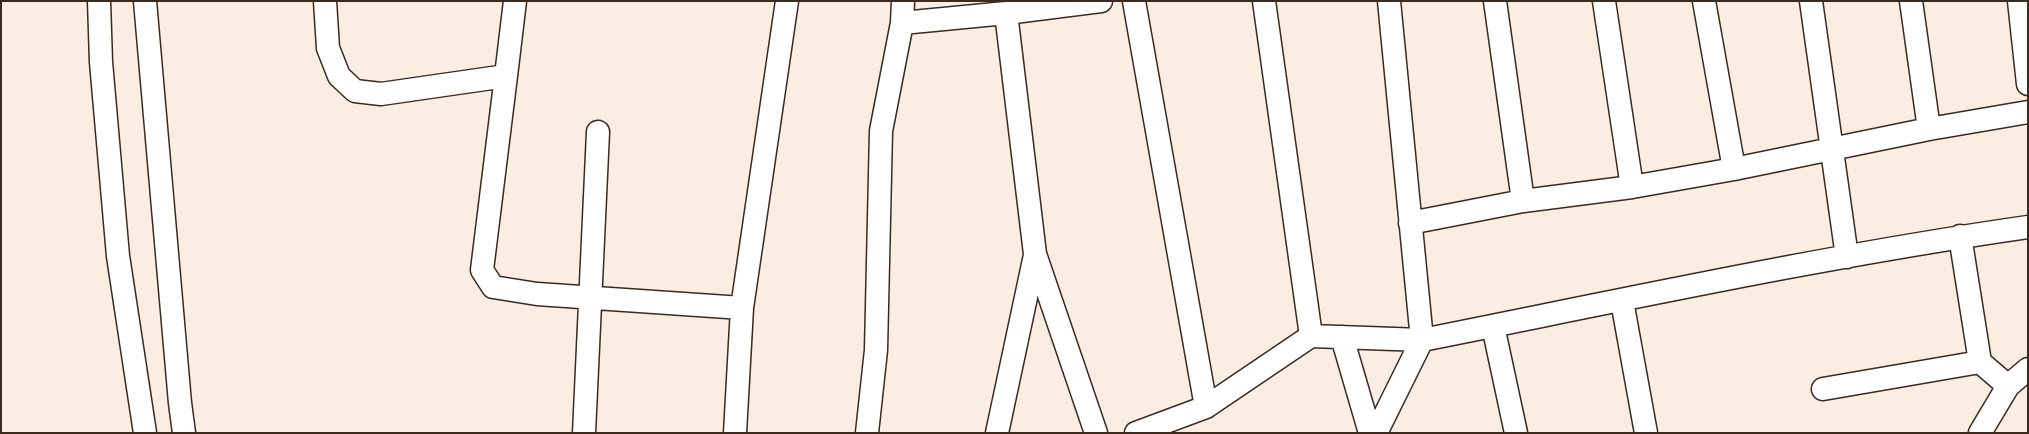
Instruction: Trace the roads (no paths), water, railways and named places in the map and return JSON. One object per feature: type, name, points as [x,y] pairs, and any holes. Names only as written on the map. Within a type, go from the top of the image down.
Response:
[{"type":"street","points":[[99,1],[101,62],[118,256],[146,433]]},
{"type":"street","points":[[145,1],[180,403],[184,433]]},
{"type":"street","points":[[325,1],[328,48],[339,76],[355,91],[382,94],[506,76]]},
{"type":"street","points":[[515,1],[482,270],[493,287],[537,294],[742,308]]},
{"type":"street","points":[[735,433],[742,308],[787,1]]},
{"type":"street","points":[[867,433],[876,350],[881,131],[902,23],[903,1]]},
{"type":"street","points":[[902,23],[1006,14],[1101,1]]},
{"type":"street","points":[[1134,1],[1206,407]]},
{"type":"street","points":[[1264,1],[1311,336]]},
{"type":"street","points":[[1376,433],[1422,340],[1389,1]]},
{"type":"street","points":[[1495,1],[1523,201]]},
{"type":"street","points":[[1604,1],[1632,187]]},
{"type":"street","points":[[1704,1],[1734,169]]},
{"type":"street","points":[[1811,1],[1847,257]]},
{"type":"street","points":[[1911,1],[1929,129]]},
{"type":"street","points":[[2019,1],[2028,84]]},
{"type":"street","points":[[1006,14],[1035,254],[1096,433]]},
{"type":"street","points":[[1410,223],[1523,201],[1632,187],[1734,169],[1929,129],[2028,112]]},
{"type":"street","points":[[584,433],[592,297],[598,132]]},
{"type":"street","points":[[1136,433],[1206,407],[1311,336],[1422,340],[1847,257],[1960,236],[2028,227]]},
{"type":"street","points":[[1960,236],[1980,362],[2008,386]]},
{"type":"street","points":[[996,433],[1035,254]]},
{"type":"street","points":[[1622,301],[1646,433]]},
{"type":"street","points":[[1494,326],[1516,433]]},
{"type":"street","points":[[1342,337],[1370,433]]},
{"type":"street","points":[[1823,389],[1980,362]]},
{"type":"street","points":[[1980,433],[2008,386],[2028,369]]}]
